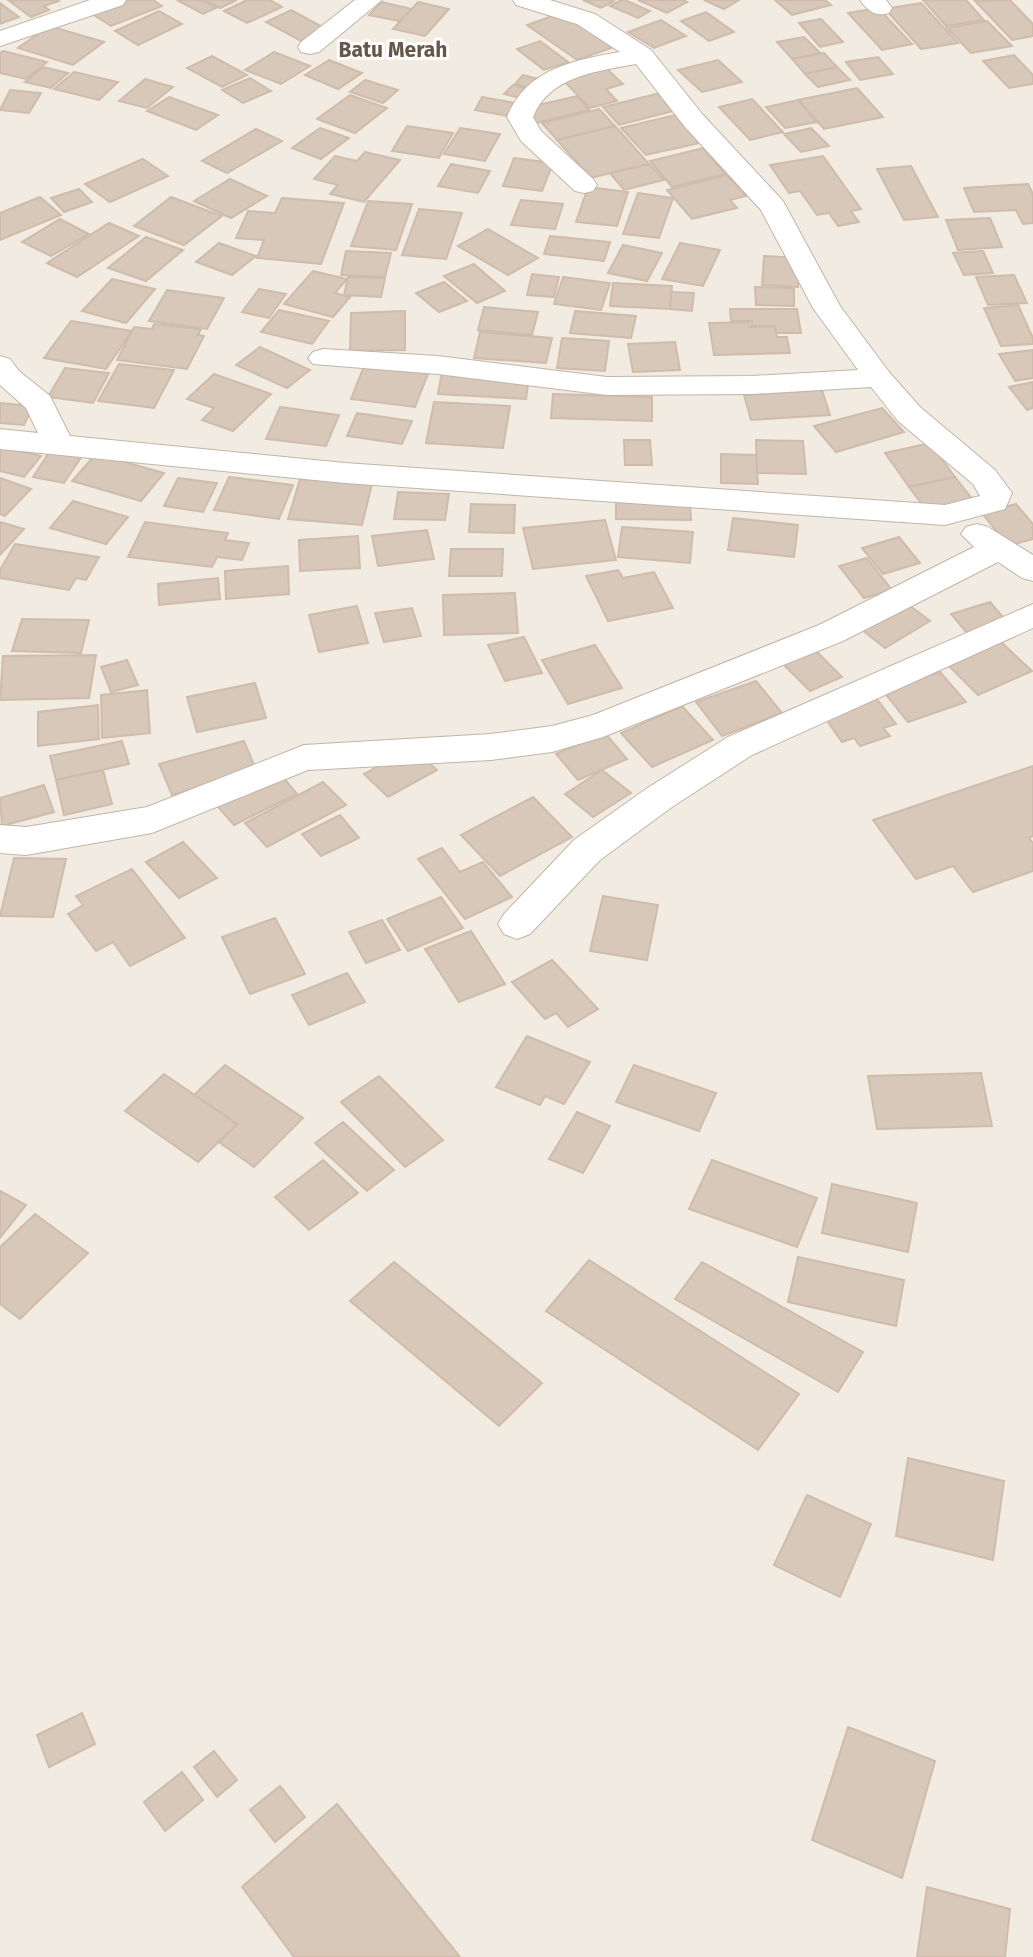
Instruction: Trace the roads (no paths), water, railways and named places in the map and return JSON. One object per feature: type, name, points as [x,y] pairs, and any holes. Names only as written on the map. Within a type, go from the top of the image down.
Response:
[{"type":"street","points":[[0,38],[114,0]]},
{"type":"street","points":[[310,47],[370,0]]},
{"type":"street","points":[[0,439],[345,474],[945,515],[989,506],[994,502],[996,493],[984,477],[909,414],[879,378],[827,308],[773,207],[694,121],[642,55],[586,19],[525,0]]},
{"type":"street","points":[[584,185],[530,135],[520,117],[522,108],[533,93],[548,81],[572,70],[642,55]]},
{"type":"street","points":[[323,358],[438,365],[607,386],[752,385],[879,378]]},
{"type":"street","points":[[0,365],[8,377],[38,403],[58,443]]},
{"type":"street","points":[[945,515],[1033,570]]},
{"type":"street","points":[[0,839],[26,841],[152,820],[304,758],[491,747],[552,739],[603,725],[831,633],[999,548]]},
{"type":"street","points":[[517,924],[587,850],[659,798],[740,746],[1033,615]]},
{"type":"district","name":"Batu Merah","points":[[393,50]]}]
